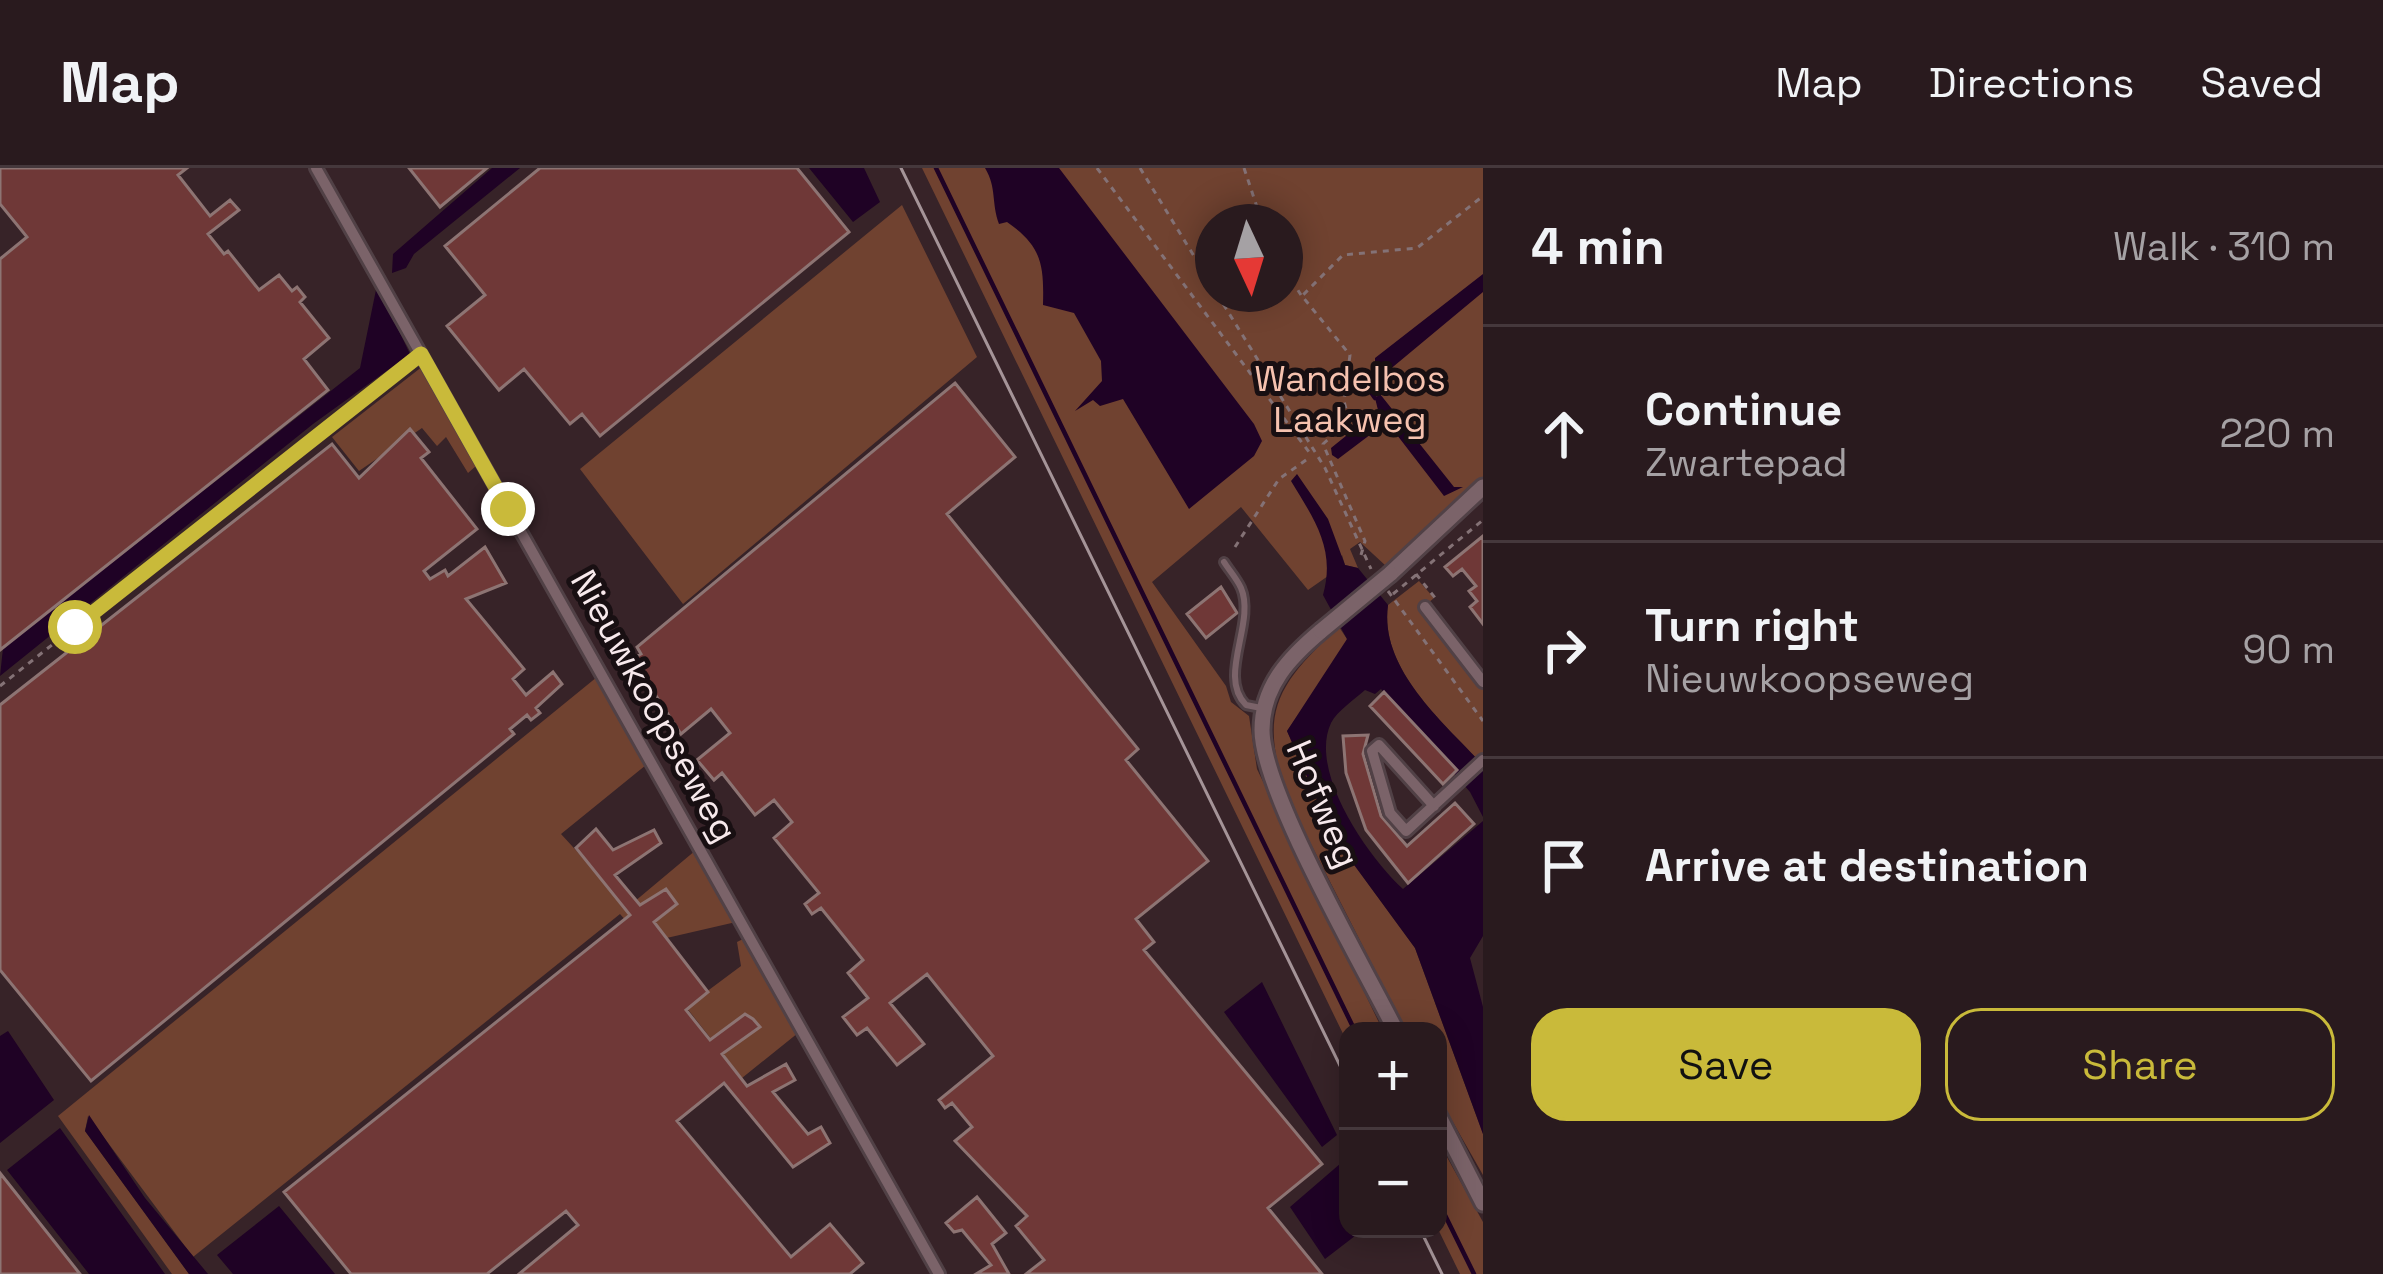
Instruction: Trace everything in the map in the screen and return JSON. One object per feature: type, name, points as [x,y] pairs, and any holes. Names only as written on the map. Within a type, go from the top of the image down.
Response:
[{"type":"main road","name":"Hofweg","points":[[1392,1022],[1280,797],[1265,753],[1264,708],[1282,669],[1451,523],[1483,487]]},
{"type":"main road","name":"Hofweg","points":[[1451,523],[1483,504]]},
{"type":"main road","points":[[1446,1130],[1483,1203]]},
{"type":"street","name":"Nieuwkoopseweg","points":[[316,168],[939,1274]]},
{"type":"street","points":[[1426,608],[1480,672]]},
{"type":"street","points":[[1434,806],[1379,745],[1372,751],[1390,813],[1406,831],[1434,806],[1483,760]]},
{"type":"lane","points":[[1224,562],[1242,590],[1244,609],[1238,697],[1264,708]]},
{"type":"path","points":[[1097,168],[1290,434],[1314,455]]},
{"type":"path","points":[[1140,168],[1195,253]]},
{"type":"path","points":[[1244,168],[1256,204]]},
{"type":"path","points":[[1303,294],[1343,255],[1417,248],[1483,196]]},
{"type":"path","points":[[1228,312],[1314,455],[1361,555],[1365,541],[1323,445],[1349,421],[1344,401],[1350,355],[1303,298]]},
{"type":"path","points":[[0,686],[421,354]]},
{"type":"path","points":[[1235,547],[1279,479],[1314,455]]},
{"type":"path","points":[[1483,520],[1391,595],[1483,722]]},
{"type":"path","points":[[1416,574],[1437,598],[1426,608]]},
{"type":"green space","name":"Wandelbos Laakweg","points":[[922,168],[1483,168],[1483,482],[1386,566],[1360,542],[1350,549],[1358,568],[1345,565],[1342,555],[1328,576],[1308,590],[1241,507],[1152,582],[1226,686],[1231,702],[1249,716],[1257,769],[1379,1022],[1339,1025]]},
{"type":"green space","points":[[902,205],[977,357],[683,604],[580,469]]},
{"type":"green space","points":[[423,366],[476,466],[468,473],[446,437],[437,446],[422,428],[359,471],[332,437]]},
{"type":"green space","points":[[1419,581],[1434,598],[1422,608],[1483,690],[1483,765],[1417,693],[1394,651],[1388,605]]},
{"type":"green space","points":[[1339,627],[1347,639],[1345,649],[1287,731],[1333,836],[1415,948],[1442,1022],[1401,1022],[1289,801],[1274,724],[1286,685]]},
{"type":"green space","points":[[597,677],[646,765],[561,834],[628,907],[696,850],[736,922],[645,943],[620,914],[193,1257],[88,1116],[85,1131],[189,1274],[172,1274],[58,1116]]},
{"type":"green space","points":[[745,938],[798,1033],[742,1078],[686,1007],[741,966],[737,942]]},
{"type":"green space","points":[[1447,1036],[1483,1134],[1483,1175],[1447,1112]]},
{"type":"green space","points":[[1447,1157],[1483,1222],[1483,1274],[1460,1274],[1442,1238],[1447,1238]]},
{"type":"shaded area","points":[[492,168],[520,168],[414,254],[406,268],[392,273],[393,254]]},
{"type":"shaded area","points":[[809,168],[864,168],[880,202],[853,222]]},
{"type":"shaded area","points":[[985,168],[1059,168],[1254,424],[1262,441],[1254,456],[1189,509],[1123,399],[1100,406],[1093,400],[1075,411],[1102,381],[1101,361],[1074,313],[1043,305],[1043,279],[1034,248],[1007,222],[999,224]]},
{"type":"shaded area","points":[[1483,274],[1483,292],[1382,376],[1375,374],[1375,358]]},
{"type":"shaded area","points":[[377,285],[410,354],[313,424],[0,676],[3,648],[360,368]]},
{"type":"shaded area","points":[[1380,394],[1454,487],[1463,487],[1444,496],[1387,422],[1338,459],[1332,455],[1331,448],[1378,410],[1375,398]]},
{"type":"shaded area","points":[[1297,474],[1328,519],[1345,565],[1358,568],[1388,605],[1388,629],[1404,673],[1433,713],[1483,765],[1483,817],[1470,792],[1381,689],[1375,694],[1365,690],[1342,710],[1331,723],[1326,743],[1328,765],[1346,813],[1374,857],[1403,889],[1483,821],[1483,936],[1470,958],[1483,1007],[1483,1134],[1447,1036],[1447,1022],[1442,1022],[1415,948],[1333,836],[1287,731],[1347,639],[1323,595],[1325,549],[1291,481]]},
{"type":"shaded area","points":[[1262,982],[1337,1135],[1322,1147],[1224,1012]]},
{"type":"shaded area","points":[[8,1031],[54,1100],[0,1143],[0,1036]]},
{"type":"shaded area","points":[[89,1115],[145,1198],[208,1274],[189,1274],[85,1131]]},
{"type":"shaded area","points":[[60,1128],[165,1274],[89,1274],[7,1170]]},
{"type":"shaded area","points":[[1339,1165],[1339,1238],[1352,1238],[1325,1259],[1290,1207]]},
{"type":"shaded area","points":[[279,1206],[335,1274],[233,1274],[217,1255]]},
{"type":"building","points":[[0,168],[187,168],[178,175],[210,216],[230,200],[239,210],[208,234],[224,254],[228,251],[259,290],[279,275],[292,291],[297,287],[305,297],[300,302],[329,338],[304,359],[328,390],[0,650],[0,259],[27,237],[0,204]]},
{"type":"building","points":[[409,168],[487,168],[440,207]]},
{"type":"building","points":[[540,168],[797,168],[849,232],[600,436],[582,414],[570,424],[524,369],[499,390],[447,326],[485,295],[445,246]]},
{"type":"building","points":[[955,383],[1015,457],[947,514],[1138,749],[1126,760],[1208,861],[1136,919],[1154,942],[1144,950],[1322,1164],[1268,1208],[1322,1274],[1026,1274],[1044,1260],[1016,1226],[1027,1216],[955,1141],[972,1127],[952,1103],[945,1108],[939,1100],[993,1056],[927,974],[890,1003],[924,1044],[897,1065],[867,1028],[857,1035],[843,1017],[868,998],[848,973],[863,960],[821,908],[812,914],[805,904],[819,893],[774,838],[792,822],[774,800],[755,815],[722,773],[714,780],[697,760],[730,733],[711,709],[681,734],[632,659],[641,654],[637,647]]},
{"type":"building","points":[[410,429],[429,452],[421,458],[477,529],[424,571],[430,579],[445,570],[448,576],[485,547],[506,583],[466,599],[524,669],[513,679],[526,695],[553,672],[562,684],[536,708],[540,713],[531,720],[527,715],[510,729],[514,734],[91,1081],[0,970],[0,705],[332,444],[359,478]]},
{"type":"building","points":[[1483,536],[1483,624],[1470,607],[1477,601],[1469,591],[1476,586],[1462,569],[1453,576],[1445,567]]},
{"type":"building","points":[[1221,587],[1237,613],[1206,638],[1187,614]]},
{"type":"building","points":[[1384,692],[1457,770],[1443,784],[1370,706]]},
{"type":"building","points":[[1368,735],[1363,754],[1381,816],[1407,846],[1455,803],[1474,824],[1408,883],[1366,830],[1346,773],[1343,736]]},
{"type":"building","points":[[596,829],[613,850],[654,830],[661,843],[615,875],[640,905],[666,889],[677,904],[654,922],[708,992],[686,1010],[710,1040],[745,1014],[753,1019],[760,1027],[722,1054],[747,1086],[786,1064],[795,1080],[773,1092],[808,1134],[821,1127],[830,1143],[793,1167],[724,1083],[677,1121],[791,1257],[830,1224],[863,1263],[850,1274],[519,1274],[578,1225],[566,1211],[487,1274],[351,1274],[284,1192],[630,915],[576,848]]},
{"type":"building","points":[[0,1173],[80,1274],[0,1274]]},
{"type":"building","points":[[977,1197],[1006,1233],[992,1244],[1009,1274],[976,1274],[991,1265],[962,1230],[954,1232],[946,1223]]},
{"type":"waterway","points":[[936,168],[1351,1022]]},
{"type":"waterway","points":[[1375,398],[1365,384],[1380,372]]},
{"type":"waterway","points":[[1447,1219],[1474,1274]]},
{"type":"tram line","points":[[901,168],[1339,1064]]},
{"type":"tram line","points":[[1424,1238],[1442,1274]]},
{"type":"route","points":[[75,627],[421,354],[508,509]]}]
